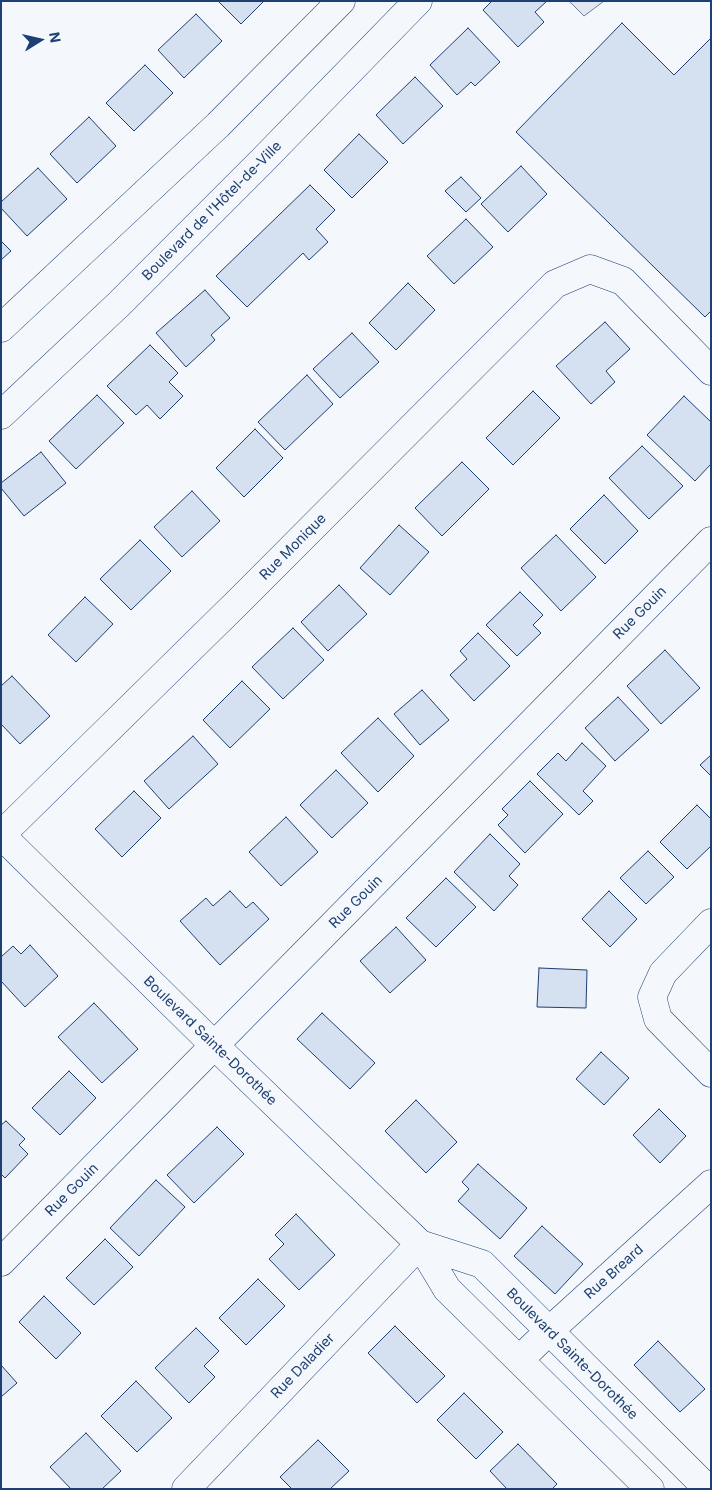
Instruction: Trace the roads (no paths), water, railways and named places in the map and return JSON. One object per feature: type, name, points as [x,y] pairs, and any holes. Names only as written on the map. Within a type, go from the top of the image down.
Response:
[{"type":"street","points":[[1,328],[218,125],[341,1]]},
{"type":"street","name":"Boulevard de l'Hôtel-de-Ville","points":[[1,415],[119,304],[418,1]]},
{"type":"street","name":"Rue Monique","points":[[1,835],[242,598],[555,284],[590,269],[623,281],[711,371]]},
{"type":"street","name":"Rue Gouin","points":[[1,1262],[711,541]]},
{"type":"street","name":"Boulevard Sainte-Dorothée","points":[[1,835],[215,1046],[420,1244],[447,1289],[650,1489]]},
{"type":"street","points":[[711,923],[663,973],[652,997],[658,1019],[711,1073]]},
{"type":"street","name":"Rue Breard","points":[[520,1360],[549,1331],[711,1184]]},
{"type":"street","name":"Boulevard Sainte-Dorothée","points":[[420,1244],[482,1264],[708,1489]]},
{"type":"street","name":"Rue Daladier","points":[[189,1488],[420,1244]]}]
